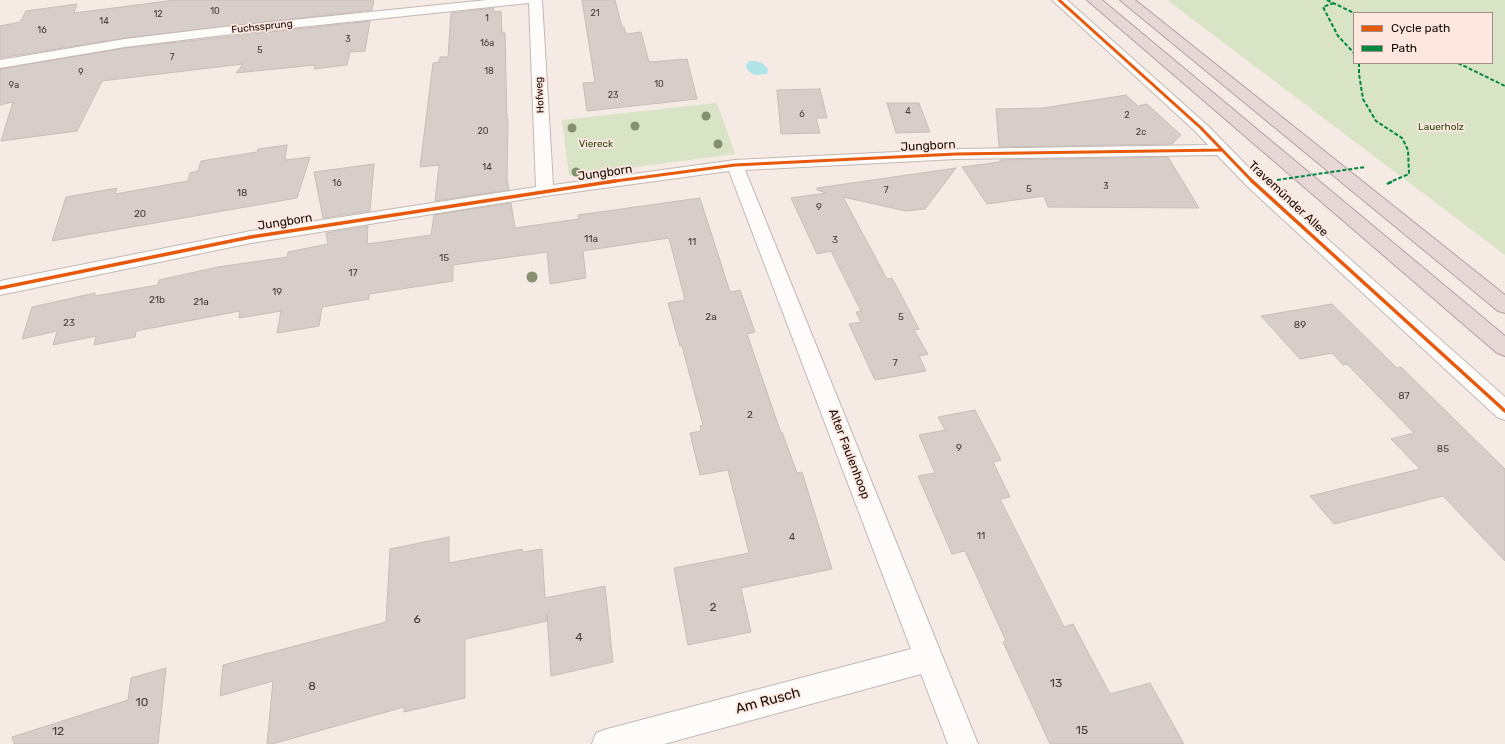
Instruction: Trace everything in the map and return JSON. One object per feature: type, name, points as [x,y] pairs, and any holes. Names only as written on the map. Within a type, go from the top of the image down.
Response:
[{"type":"highway","name":"Travemünder Allee","points":[[1094,0],[1505,348]]},
{"type":"highway","points":[[1127,0],[1505,306]]},
{"type":"street","name":"Fuchssprung","points":[[0,64],[125,44],[224,31],[526,0]]},
{"type":"street","name":"Hofweg","points":[[535,0],[545,191]]},
{"type":"street","name":"Travemünder Allee","points":[[1059,0],[1201,128],[1254,183],[1505,411]]},
{"type":"street","name":"Jungborn","points":[[0,288],[251,237],[545,191],[735,165],[956,154],[1221,150]]},
{"type":"street","name":"Alter Faulenhoop","points":[[735,165],[963,744]]},
{"type":"street","name":"Am Rusch","points":[[607,744],[929,658]]},
{"type":"green space","name":"Lauerholz","points":[[1167,0],[1505,0],[1505,255]]},
{"type":"green space","name":"Viereck","points":[[717,103],[735,154],[569,176],[562,120]]},
{"type":"water","points":[[749,61],[762,63],[768,69],[767,74],[755,75],[751,73],[747,69],[746,65]]},
{"type":"building","points":[[175,0],[374,0],[372,10],[125,38],[0,58],[0,26],[20,22],[26,11],[77,4],[74,13]]},
{"type":"building","points":[[582,0],[615,0],[622,27],[624,27],[626,34],[641,32],[649,62],[687,59],[697,99],[587,111],[583,83],[595,82]]},
{"type":"building","points":[[493,8],[494,12],[501,11],[502,33],[505,33],[508,119],[507,179],[509,190],[435,201],[439,165],[420,167],[433,63],[439,62],[440,57],[448,57],[451,13]]},
{"type":"building","points":[[370,21],[365,51],[350,52],[347,65],[314,69],[315,65],[236,73],[243,64],[102,81],[77,131],[1,141],[13,102],[0,105],[0,69],[125,48]]},
{"type":"building","points":[[820,89],[827,118],[816,118],[820,133],[781,134],[777,90]]},
{"type":"building","points":[[1126,95],[1138,106],[1147,104],[1181,135],[1172,144],[999,147],[996,109],[1043,108]]},
{"type":"building","points":[[887,103],[919,103],[930,132],[896,133]]},
{"type":"building","points":[[287,145],[285,160],[310,157],[297,198],[52,241],[66,197],[117,188],[115,194],[188,181],[190,173],[198,171],[201,161],[257,152],[258,149]]},
{"type":"building","points":[[1168,157],[1199,208],[1048,207],[1044,196],[987,204],[962,167],[1000,162],[1000,160]]},
{"type":"building","points":[[374,164],[370,211],[323,218],[314,172]]},
{"type":"building","points":[[956,168],[925,209],[906,211],[843,197],[887,279],[892,278],[919,329],[914,330],[928,354],[919,356],[926,371],[875,380],[849,324],[861,322],[856,312],[861,311],[831,251],[817,254],[791,198],[826,193],[817,190],[817,188]]},
{"type":"building","points":[[700,198],[730,292],[740,290],[755,332],[747,334],[781,433],[782,432],[797,473],[802,472],[832,569],[741,588],[751,632],[688,645],[674,568],[749,553],[728,470],[700,475],[690,433],[701,431],[700,426],[703,425],[682,346],[680,346],[668,303],[685,300],[669,238],[583,251],[586,278],[550,284],[547,252],[453,265],[453,281],[369,294],[369,299],[322,307],[319,326],[277,333],[281,311],[239,318],[240,311],[136,331],[135,337],[94,345],[96,336],[53,345],[57,331],[22,339],[32,307],[95,293],[95,296],[158,285],[159,280],[218,267],[287,257],[288,252],[328,244],[326,233],[368,226],[367,244],[431,235],[434,215],[511,203],[515,228],[579,219],[578,215]]},
{"type":"building","points":[[1332,304],[1397,368],[1401,367],[1505,469],[1505,561],[1443,496],[1334,524],[1310,496],[1420,469],[1391,439],[1414,433],[1347,364],[1343,365],[1332,353],[1300,359],[1261,316]]},
{"type":"building","points":[[975,410],[1001,460],[993,462],[1010,497],[1000,499],[1064,627],[1073,624],[1110,694],[1150,683],[1184,744],[1050,744],[1003,642],[1006,641],[965,551],[952,554],[918,476],[935,473],[919,435],[945,430],[938,417]]},
{"type":"building","points":[[449,537],[449,563],[522,549],[523,552],[542,549],[545,598],[605,586],[613,662],[551,676],[547,614],[547,621],[465,639],[465,698],[404,712],[404,707],[272,744],[267,744],[273,681],[220,696],[223,665],[386,622],[390,549]]},
{"type":"building","points":[[166,668],[158,744],[14,744],[12,737],[128,700],[131,678]]},
{"type":"marked path","points":[[1327,0],[1353,13]]},
{"type":"marked path","points":[[1334,3],[1323,7],[1338,36],[1353,52]]},
{"type":"marked path","points":[[1359,64],[1363,99],[1376,121],[1402,138],[1408,150],[1409,174],[1387,184]]},
{"type":"marked path","points":[[1460,64],[1505,86]]},
{"type":"marked path","points":[[1277,180],[1365,167]]},
{"type":"cycle path","points":[[1059,0],[1201,128],[1254,183],[1505,411]]},
{"type":"cycle path","points":[[0,288],[251,237],[545,191],[735,165],[956,154],[1221,150]]}]
